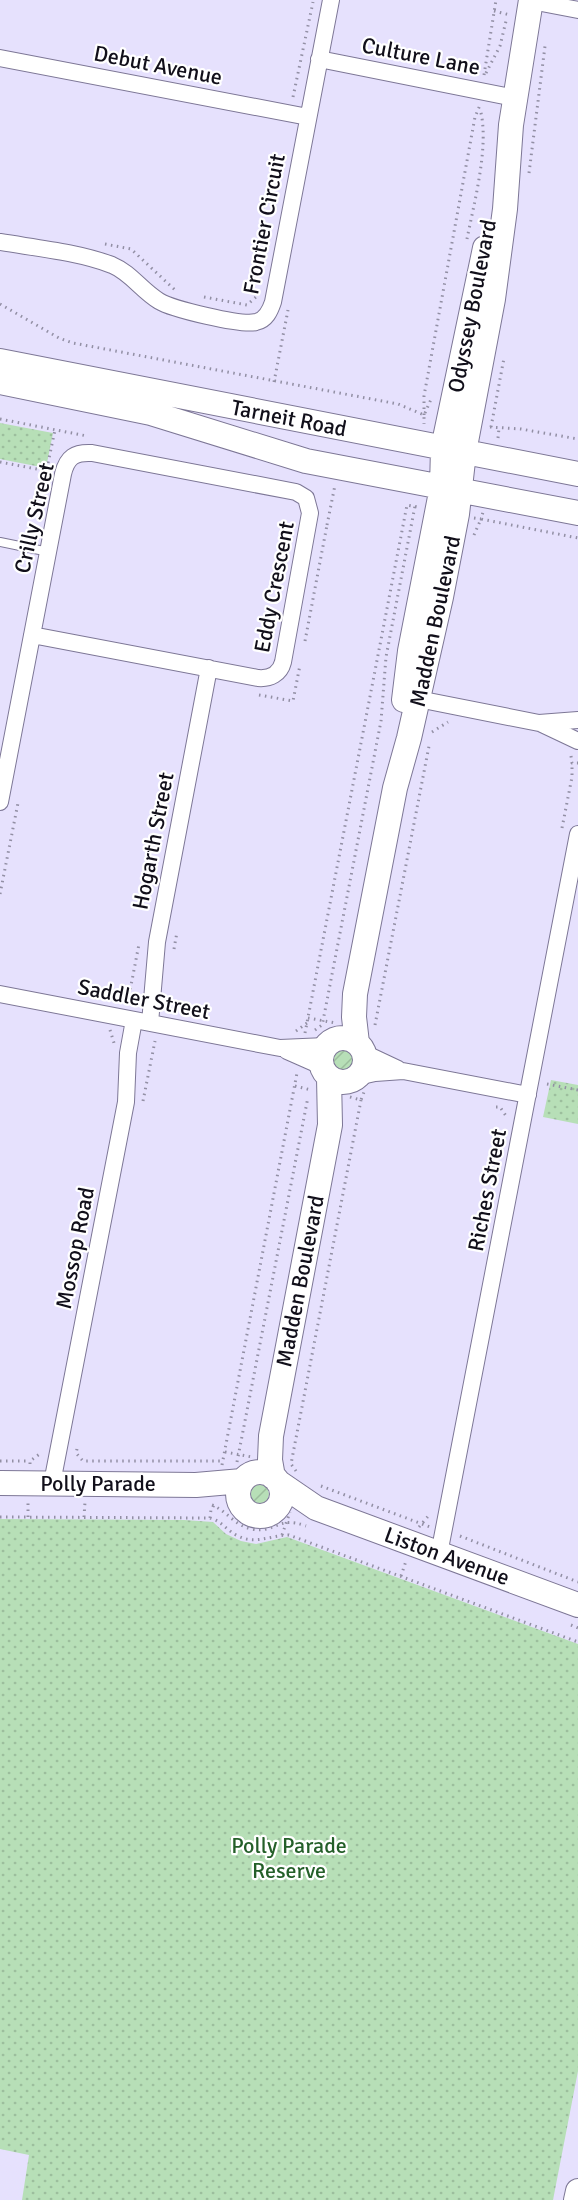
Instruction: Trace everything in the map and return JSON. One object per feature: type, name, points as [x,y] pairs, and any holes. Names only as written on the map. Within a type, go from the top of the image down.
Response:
[{"type":"street","name":"Frontier Circuit","points":[[0,242],[114,266],[128,274],[154,298],[175,308],[242,322],[261,320],[273,302],[330,0]]},
{"type":"street","points":[[524,3],[578,10]]},
{"type":"street","name":"Odyssey Boulevard","points":[[443,448],[459,423],[493,299],[524,3]]},
{"type":"street","name":"Debut Avenue","points":[[0,58],[308,117]]},
{"type":"street","name":"Culture Lane","points":[[319,59],[515,98]]},
{"type":"street","points":[[2,377],[151,413],[306,461],[578,513]]},
{"type":"street","name":"Tarneit Road","points":[[2,377],[443,448],[578,474]]},
{"type":"street","name":"Madden Boulevard","points":[[263,1476],[270,1460],[271,1436],[330,1125],[338,1062],[354,1017],[355,994],[395,788],[420,699],[441,597],[451,489],[443,448]]},
{"type":"street","name":"Eddy Crescent","points":[[32,635],[262,679],[275,674],[282,666],[310,513],[306,498],[296,492],[92,453],[72,456]]},
{"type":"street","name":"Crilly Street","points":[[0,802],[63,474],[72,456]]},
{"type":"street","name":"Hogarth Street","points":[[142,1021],[209,669]]},
{"type":"street","points":[[420,699],[539,723],[578,740],[578,730]]},
{"type":"street","points":[[539,723],[578,720]]},
{"type":"street","name":"Riches Street","points":[[441,1543],[578,834]]},
{"type":"street","name":"Saddler Street","points":[[0,994],[280,1048],[338,1062],[403,1071]]},
{"type":"street","name":"Mossop Road","points":[[52,1483],[126,1102],[128,1053],[142,1021]]},
{"type":"street","points":[[338,1062],[375,1073],[403,1071],[528,1095]]},
{"type":"street","points":[[263,1476],[281,1496],[275,1510],[262,1516],[255,1515],[242,1507],[238,1495],[263,1476]]},
{"type":"street","name":"Polly Parade","points":[[202,1495],[263,1476]]},
{"type":"street","name":"Liston Avenue","points":[[263,1476],[312,1517]]},
{"type":"street","name":"Polly Parade","points":[[0,1483],[52,1483],[202,1495],[219,1493],[242,1507]]},
{"type":"street","name":"Liston Avenue","points":[[275,1510],[292,1507],[312,1517],[416,1534],[441,1543],[573,1614]]},
{"type":"street","points":[[576,2200],[578,2192]]},
{"type":"lane","points":[[0,543],[49,552]]},
{"type":"path","points":[[496,0],[484,74],[524,3]]},
{"type":"path","points":[[282,95],[294,98],[313,2]]},
{"type":"path","points":[[443,448],[424,415],[424,396],[475,117],[480,107]]},
{"type":"path","points":[[98,243],[131,249],[177,292]]},
{"type":"path","points":[[200,296],[247,305],[256,299],[258,287]]},
{"type":"path","points":[[0,304],[60,338],[83,346],[390,402],[406,406],[424,415],[459,423],[521,429],[578,439]]},
{"type":"path","points":[[0,419],[90,436]]},
{"type":"path","points":[[0,462],[47,471]]},
{"type":"path","points":[[338,1062],[305,1033],[407,505],[415,506],[386,657],[381,721],[322,1025],[338,1062],[291,1464],[293,1464],[263,1476],[238,1461],[338,1062],[429,744]]},
{"type":"path","points":[[472,540],[481,519],[578,538]]},
{"type":"path","points":[[304,647],[327,525]]},
{"type":"path","points":[[258,695],[293,702],[302,658]]},
{"type":"path","points":[[420,699],[432,732]]},
{"type":"path","points":[[173,960],[178,924]]},
{"type":"path","points":[[168,995],[174,1010]]},
{"type":"path","points":[[143,1103],[155,1041]]},
{"type":"path","points":[[222,1468],[297,1073],[338,1062]]},
{"type":"path","points":[[532,1072],[549,1075],[548,1084],[578,1090]]},
{"type":"path","points":[[489,1105],[500,1107],[506,1116],[504,1128]]},
{"type":"path","points":[[78,1441],[76,1453],[83,1461],[222,1461]]},
{"type":"path","points":[[0,1461],[30,1461]]},
{"type":"path","points":[[313,1483],[416,1534],[441,1543],[460,1538],[578,1582]]},
{"type":"path","points":[[202,1495],[213,1506],[226,1512],[239,1525],[253,1530],[269,1529],[290,1521],[312,1517]]},
{"type":"path","points":[[19,1503],[28,1503]]},
{"type":"path","points":[[85,1504],[96,1504]]},
{"type":"path","points":[[401,1576],[416,1534],[430,1516],[432,1504]]},
{"type":"path","points":[[210,1518],[213,1506]]},
{"type":"path","points":[[0,1517],[210,1518],[221,1522],[231,1532],[243,1538],[262,1540],[289,1534],[578,1642]]},
{"type":"path","points":[[460,1538],[462,1526]]},
{"type":"path","points":[[573,1614],[578,1628]]},
{"type":"green space","points":[[0,423],[53,433],[46,468],[0,459]]},
{"type":"green space","points":[[343,1049],[351,1052],[354,1060],[351,1068],[343,1071],[335,1068],[332,1060],[335,1052]]},
{"type":"green space","points":[[551,1080],[578,1085],[578,1124],[543,1117]]},
{"type":"green space","points":[[259,1484],[266,1487],[269,1494],[266,1501],[259,1504],[252,1501],[249,1494],[252,1487]]},
{"type":"green space","name":"Polly Parade Reserve","points":[[0,1519],[184,1520],[213,1522],[226,1534],[241,1541],[256,1544],[287,1537],[578,1644],[578,2071],[553,2200],[22,2200],[29,2155],[0,2149]]}]
